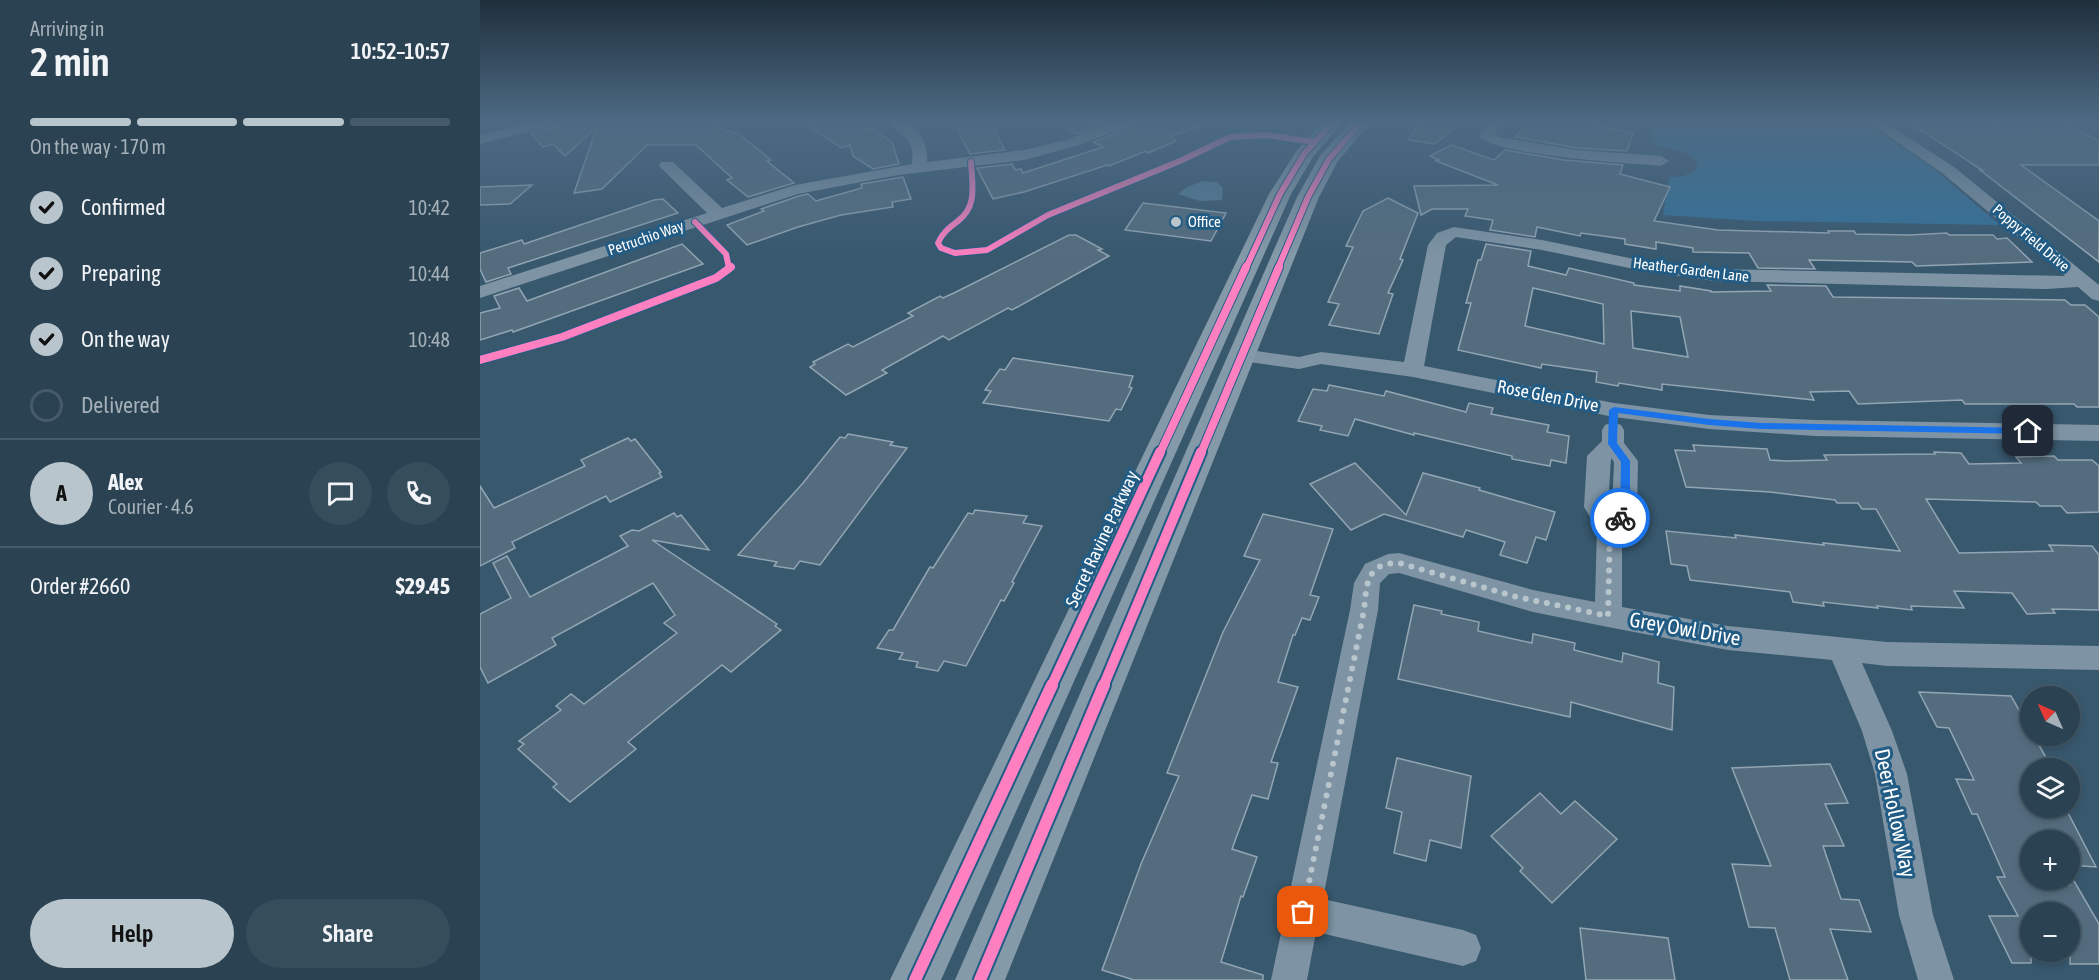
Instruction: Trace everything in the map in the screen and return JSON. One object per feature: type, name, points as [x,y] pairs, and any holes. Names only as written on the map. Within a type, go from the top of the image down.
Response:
[{"type":"main road","name":"Secret Ravine Parkway","points":[[980,980],[1228,346],[1280,194],[1296,167]]},
{"type":"main road","name":"Secret Ravine Parkway","points":[[915,980],[1228,346],[1324,167]]},
{"type":"street","points":[[669,167],[718,214]]},
{"type":"street","name":"Petruchio Way","points":[[480,292],[552,271],[718,214],[816,185],[919,167]]},
{"type":"street","name":"Poppy Field Drive","points":[[1943,167],[2099,295]]},
{"type":"street","name":"Heather Garden Lane","points":[[1413,370],[1437,245],[1439,239],[1454,232],[1542,245],[1645,266],[1714,275],[1792,279],[2046,283],[2082,281]]},
{"type":"street","name":"Rose Glen Drive","points":[[1228,346],[1299,363],[1321,358],[1413,370],[1614,410],[1709,422],[1761,426],[2099,433]]},
{"type":"street","points":[[1610,527],[1625,512],[1626,461],[1613,444],[1614,410]]},
{"type":"street","points":[[1608,616],[1610,527],[1596,507],[1599,456],[1613,444]]},
{"type":"street","points":[[1598,477],[1625,482]]},
{"type":"street","name":"Grey Owl Drive","points":[[1289,980],[1364,610],[1366,584],[1373,572],[1384,563],[1399,563],[1483,588],[1608,616],[1728,638],[1842,651],[2099,658]]},
{"type":"street","name":"Deer Hollow Way","points":[[1842,651],[1877,731],[1891,774],[1916,915],[1936,980]]},
{"type":"street","points":[[1303,912],[1463,948]]},
{"type":"shaded area","points":[[1697,167],[1931,167],[2000,225],[1756,221],[1663,215],[1669,177],[1684,176],[1695,171]]},
{"type":"shaded area","points":[[1203,181],[1217,182],[1223,188],[1222,200],[1200,201],[1178,194],[1187,187]]},
{"type":"building","points":[[583,167],[625,167],[602,189],[574,193]]},
{"type":"building","points":[[720,167],[774,167],[794,183],[748,197],[727,180],[732,178]]},
{"type":"building","points":[[1013,167],[1015,170],[1021,169],[1023,173],[1042,167],[1102,167],[1024,192],[993,199],[977,168]]},
{"type":"building","points":[[1451,167],[1622,167],[1620,174],[1670,187],[1654,221],[1718,230],[1993,235],[1997,239],[2007,238],[2032,262],[1916,266],[1912,262],[1809,260],[1815,269],[1758,268],[1749,253],[1693,252],[1693,248],[1656,242],[1656,249],[1625,244],[1625,239],[1581,233],[1580,236],[1537,227],[1535,237],[1490,230],[1493,220],[1465,216],[1468,209],[1432,209],[1421,215],[1414,186],[1498,185]]},
{"type":"building","points":[[1977,167],[2023,167],[2099,221],[2099,262],[1980,170],[1982,170]]},
{"type":"building","points":[[903,177],[911,199],[892,202],[893,207],[841,215],[747,245],[727,225],[764,211],[761,209],[799,196],[808,194],[816,201],[862,188],[861,184]]},
{"type":"building","points":[[532,185],[510,204],[480,205],[480,187]]},
{"type":"building","points":[[1388,198],[1418,213],[1400,259],[1403,260],[1388,293],[1393,294],[1379,334],[1329,325],[1339,304],[1328,302],[1353,247],[1346,246],[1363,211]]},
{"type":"building","points":[[663,199],[678,213],[508,268],[511,274],[486,282],[480,269],[480,253],[522,240],[524,244],[654,200]]},
{"type":"building","name":"Office","points":[[1143,203],[1226,213],[1211,241],[1125,230]]},
{"type":"building","points":[[1069,235],[1076,235],[1102,249],[1098,250],[1109,256],[1012,310],[1008,308],[949,340],[943,336],[882,370],[887,373],[846,395],[810,367],[815,364],[813,362],[848,344],[853,347],[913,316],[908,313],[940,296],[943,298],[956,292]]},
{"type":"building","points":[[682,244],[703,264],[513,332],[512,330],[480,340],[480,313],[500,308],[494,296],[519,288],[527,301]]},
{"type":"building","points":[[1486,244],[1531,251],[1528,266],[1566,275],[1569,268],[1634,283],[1634,285],[1680,291],[1680,286],[1711,292],[1771,291],[1767,285],[1826,286],[1833,297],[2065,300],[2071,305],[2085,305],[2099,317],[2099,407],[2077,407],[2074,404],[1965,404],[1962,400],[1858,404],[1849,391],[1810,392],[1814,400],[1662,384],[1662,390],[1596,382],[1597,372],[1542,364],[1541,368],[1458,350],[1471,303],[1466,303],[1478,260],[1481,260]],"holes":[[[1533,288],[1603,304],[1604,344],[1525,326]],[[1631,311],[1680,317],[1688,357],[1633,348]]]},
{"type":"building","points":[[1013,358],[1133,376],[1129,387],[1132,388],[1121,410],[1116,409],[1109,421],[983,403],[991,391],[985,390],[1000,369],[1005,370]]},
{"type":"building","points":[[1329,385],[1384,396],[1386,391],[1466,412],[1469,403],[1493,408],[1491,414],[1549,425],[1547,432],[1569,436],[1566,463],[1551,460],[1550,466],[1512,459],[1512,456],[1414,433],[1414,435],[1355,419],[1348,436],[1320,430],[1322,426],[1298,421],[1313,389],[1327,391]]},
{"type":"building","points":[[848,434],[893,442],[890,445],[907,448],[820,565],[800,561],[794,569],[774,566],[777,562],[738,555],[803,483],[840,437],[845,438]]},
{"type":"building","points":[[628,438],[631,441],[635,439],[661,472],[659,473],[662,477],[610,502],[606,496],[512,542],[515,548],[480,566],[480,486],[494,508],[585,466],[581,460]]},
{"type":"building","points":[[1693,445],[1767,449],[1770,460],[1786,461],[1827,460],[1824,455],[1935,454],[1934,452],[1961,453],[1969,464],[2021,463],[2016,457],[2054,456],[2058,460],[2092,460],[2099,466],[2099,512],[2067,513],[2061,506],[2040,506],[2036,502],[1926,499],[1959,553],[2053,551],[2049,545],[2092,546],[2099,555],[2099,610],[2052,609],[2055,613],[2027,614],[2012,593],[1954,591],[1964,608],[1911,606],[1912,610],[1823,602],[1824,606],[1793,602],[1790,592],[1690,580],[1687,566],[1671,564],[1666,531],[1736,538],[1735,535],[1900,551],[1876,509],[1862,509],[1858,503],[1837,503],[1835,500],[1770,492],[1686,487],[1675,450],[1695,451]]},
{"type":"building","points":[[1355,463],[1406,515],[1423,473],[1555,512],[1546,540],[1536,537],[1527,563],[1500,555],[1505,542],[1466,530],[1463,537],[1384,514],[1351,530],[1310,484]]},
{"type":"building","points":[[975,510],[1027,516],[1023,523],[1042,526],[1012,582],[1014,583],[1004,601],[1001,600],[966,666],[944,661],[938,671],[916,667],[918,662],[899,659],[903,653],[877,648],[889,630],[893,630],[930,567],[933,568],[968,513],[973,514]]},
{"type":"building","points":[[674,513],[677,517],[681,515],[709,550],[652,540],[777,624],[775,626],[781,630],[731,672],[722,665],[628,742],[636,749],[570,802],[553,787],[557,784],[518,749],[524,744],[519,741],[561,710],[556,706],[571,694],[584,704],[677,633],[664,623],[675,615],[653,583],[552,638],[556,645],[488,683],[480,667],[480,614],[511,598],[493,563],[507,556],[530,597],[628,546],[620,536],[632,530],[639,531]]},
{"type":"building","points":[[1263,514],[1333,529],[1310,595],[1319,597],[1310,620],[1302,618],[1293,635],[1278,682],[1298,687],[1271,762],[1278,763],[1268,799],[1252,795],[1232,849],[1257,857],[1243,897],[1241,896],[1221,962],[1263,975],[1263,980],[1134,980],[1102,970],[1141,864],[1179,776],[1167,773],[1223,632],[1260,560],[1244,556]]},
{"type":"building","points":[[1414,605],[1442,611],[1441,614],[1479,622],[1478,631],[1532,643],[1533,634],[1575,643],[1574,650],[1622,662],[1623,653],[1659,662],[1658,683],[1674,687],[1672,730],[1571,702],[1570,717],[1398,679]]},
{"type":"building","points":[[1919,692],[2011,696],[2020,712],[2020,746],[2039,746],[2046,758],[2020,758],[2020,818],[2071,818],[2077,830],[2020,830],[2020,890],[2079,890],[2099,924],[2099,964],[2070,964],[2070,962],[2080,962],[2080,902],[2020,902],[2020,962],[2031,963],[2012,963],[1989,916],[2018,916],[1997,877],[2005,877],[1977,814],[1972,814],[1956,779],[1974,780],[1949,728],[1937,727]]},
{"type":"building","points":[[1397,758],[1471,776],[1461,848],[1430,840],[1426,861],[1394,853],[1402,812],[1386,808]]},
{"type":"building","points":[[1830,764],[1848,803],[1825,804],[1844,846],[1823,846],[1841,899],[1859,900],[1871,932],[1830,929],[1848,980],[1790,980],[1775,928],[1749,927],[1732,864],[1771,866],[1732,768]]},
{"type":"building","points":[[1540,793],[1561,814],[1575,801],[1617,839],[1552,903],[1520,871],[1523,868],[1491,836]]},
{"type":"building","points":[[2080,836],[2096,867],[2080,866]]},
{"type":"building","points":[[1580,928],[1668,938],[1675,980],[1586,980]]},
{"type":"cycle path","points":[[971,167],[973,191],[970,207],[961,219],[945,232],[938,243],[941,248],[955,253],[987,250],[1048,215],[1166,167]]},
{"type":"cycle path","points":[[915,980],[1280,194],[1296,167]]},
{"type":"cycle path","points":[[980,980],[1308,197],[1325,167]]},
{"type":"cycle path","points":[[480,360],[562,337],[716,278],[731,267],[726,254],[695,222]]},
{"type":"way so far","points":[[1303,912],[1364,610],[1366,584],[1373,572],[1384,563],[1399,563],[1473,586],[1608,616],[1610,527],[1620,518]]},
{"type":"place","name":"Office","points":[[1176,222]]},
{"type":"route","points":[[1620,518],[1625,512],[1626,461],[1613,444],[1614,410],[1761,426],[2028,431]]}]
